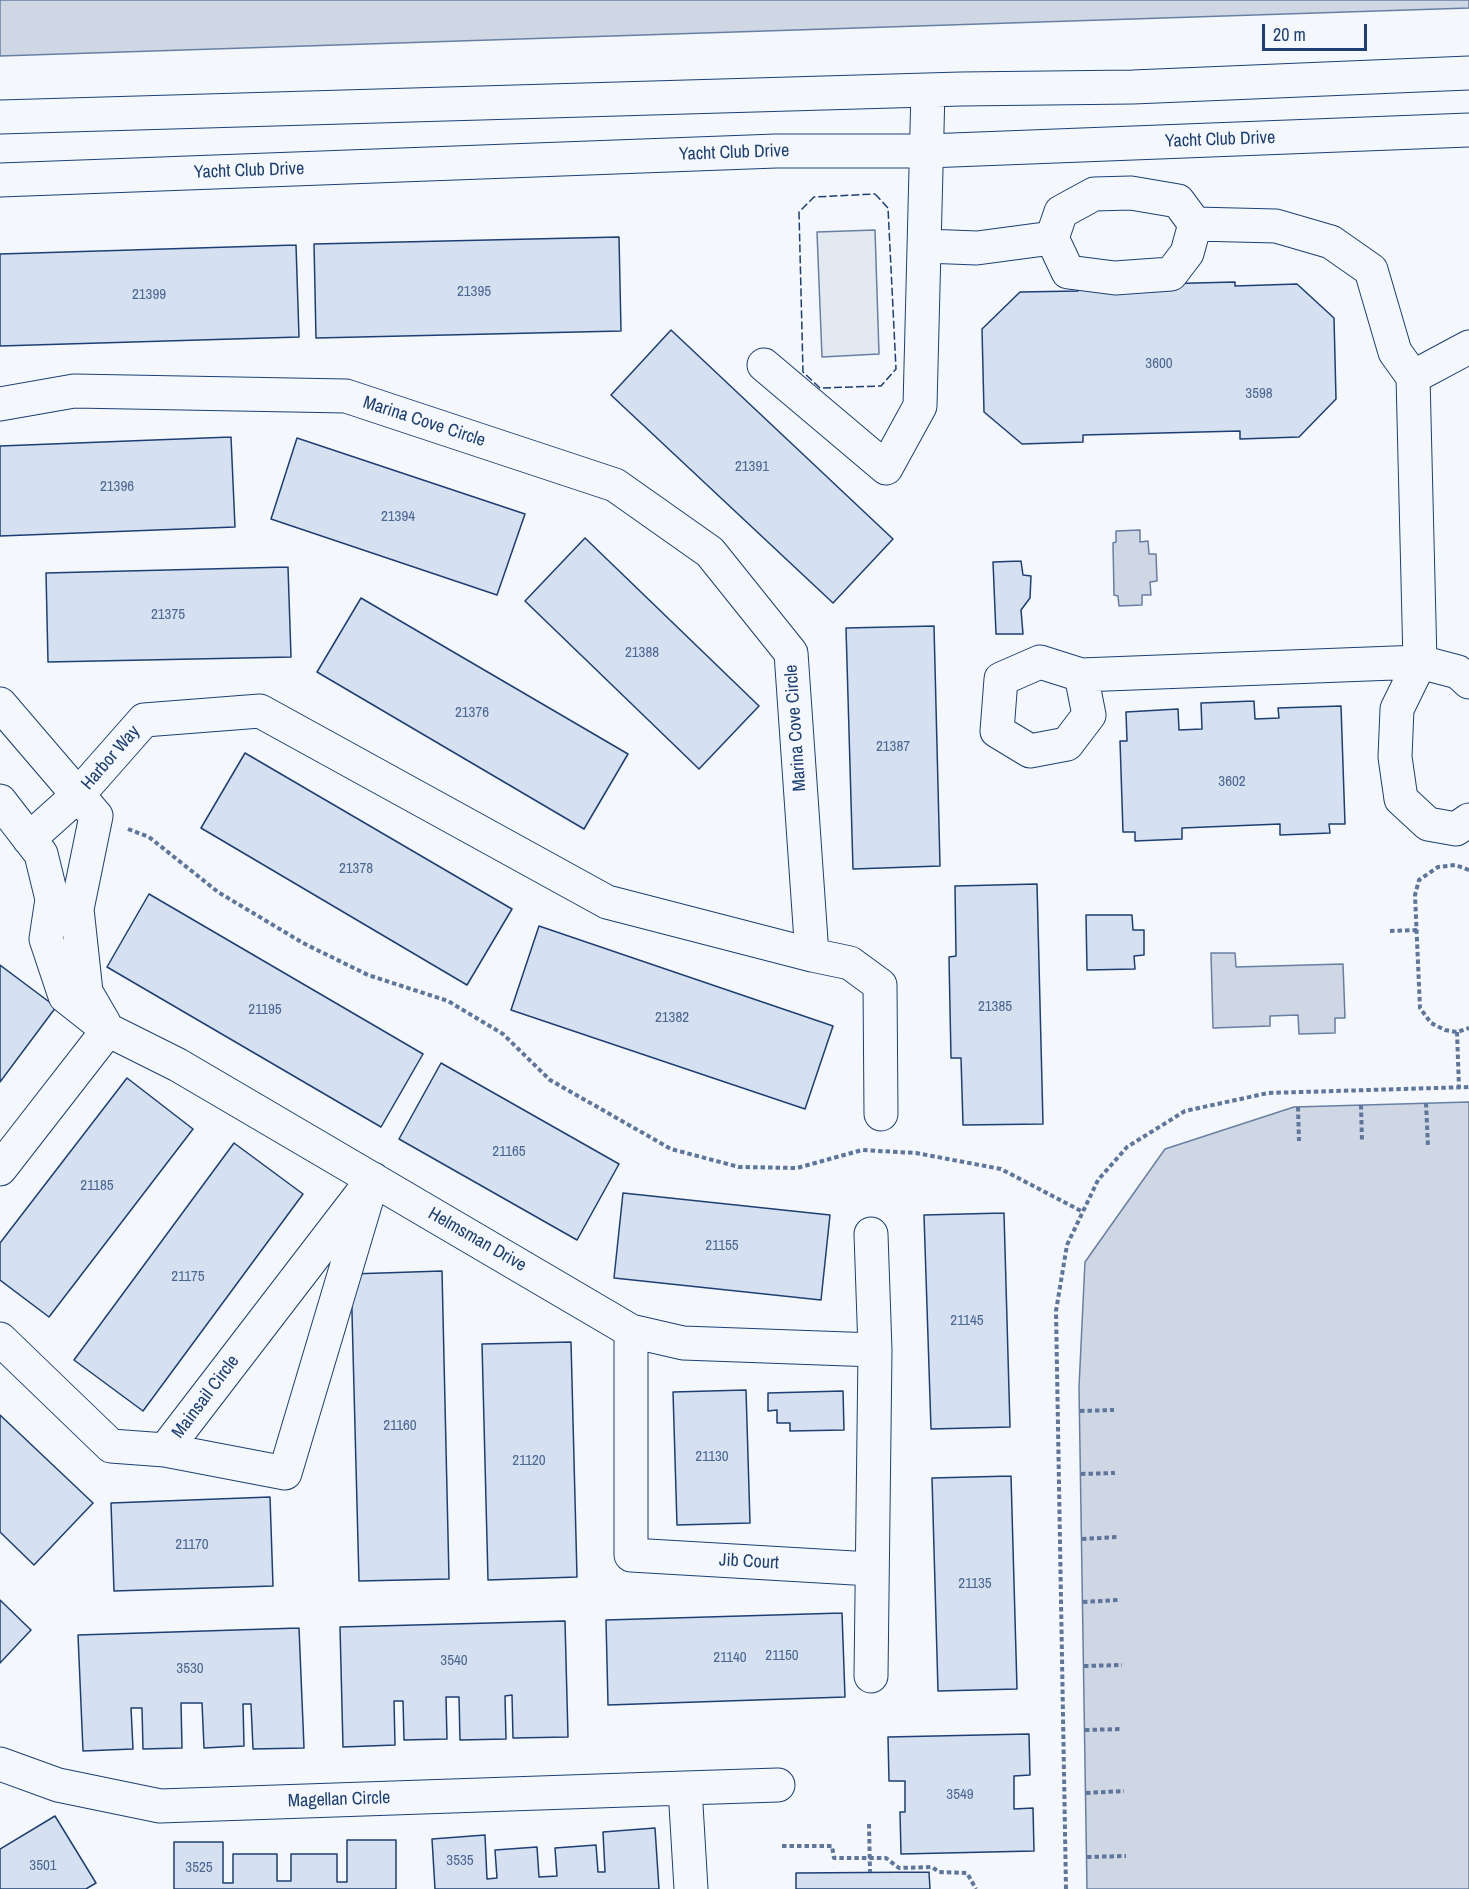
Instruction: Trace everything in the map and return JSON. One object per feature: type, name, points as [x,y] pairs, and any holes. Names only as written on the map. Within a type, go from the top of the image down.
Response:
[{"type":"street","points":[[0,117],[928,90],[1133,87],[1469,74]]},
{"type":"street","points":[[764,365],[886,468],[920,406],[928,90]]},
{"type":"street","name":"Yacht Club Drive","points":[[0,180],[776,151],[927,151],[1469,130]]},
{"type":"street","points":[[1131,193],[1178,201],[1195,224],[1187,253],[1171,274],[1115,278],[1068,272],[1052,238],[1062,212],[1094,194],[1131,193]]},
{"type":"street","points":[[1195,224],[1276,226],[1331,242],[1371,270],[1395,352],[1413,377],[1420,662],[1397,709],[1395,757],[1401,799],[1428,824],[1456,829],[1469,820]]},
{"type":"street","points":[[925,246],[977,248],[1052,238]]},
{"type":"street","points":[[1413,377],[1469,347]]},
{"type":"street","name":"Marina Cove Circle","points":[[0,404],[74,391],[346,396],[615,485],[710,552],[791,653],[812,954]]},
{"type":"street","points":[[1081,675],[1420,662],[1458,672],[1469,682]]},
{"type":"street","name":"Harbor Way","points":[[0,704],[87,806]]},
{"type":"street","name":"Harbor Way","points":[[35,847],[87,806],[144,720],[260,711],[607,902],[812,954]]},
{"type":"street","points":[[0,801],[35,847]]},
{"type":"street","points":[[0,1169],[108,1030],[86,992],[77,909],[87,806]]},
{"type":"street","name":"Helmsman Drive","points":[[35,847],[52,899],[46,939],[65,996],[108,1030],[178,1065],[631,1331],[683,1343],[875,1350]]},
{"type":"street","points":[[812,954],[850,963],[880,985],[881,1114]]},
{"type":"street","points":[[165,1450],[285,1473],[373,1179]]},
{"type":"street","name":"Mainsail Circle","points":[[0,1339],[111,1446],[165,1450],[373,1179]]},
{"type":"street","points":[[871,1234],[875,1350],[871,1676]]},
{"type":"street","name":"Jib Court","points":[[631,1331],[632,1555],[871,1569]]},
{"type":"street","name":"Magellan Circle","points":[[0,1764],[58,1785],[160,1806],[778,1785]]},
{"type":"street","points":[[685,1788],[691,1889]]},
{"type":"path","points":[[87,806],[149,837],[218,892],[303,943],[368,975],[448,1001],[503,1034],[550,1080],[671,1149],[739,1167],[797,1168],[862,1150],[916,1153],[1001,1170],[1083,1212]]},
{"type":"path","points":[[1469,870],[1455,865],[1438,867],[1419,880],[1415,895],[1420,1008],[1431,1023],[1457,1032],[1469,1028]]},
{"type":"path","points":[[1390,931],[1417,930]]},
{"type":"path","points":[[1457,1032],[1459,1088]]},
{"type":"path","points":[[1066,1889],[1056,1311],[1067,1245],[1098,1180],[1127,1148],[1185,1111],[1268,1093],[1469,1088]]},
{"type":"path","points":[[1426,1103],[1428,1148]]},
{"type":"path","points":[[1361,1105],[1362,1140]]},
{"type":"path","points":[[1298,1107],[1299,1140]]},
{"type":"path","points":[[1080,1411],[1114,1410]]},
{"type":"path","points":[[1081,1474],[1115,1473]]},
{"type":"path","points":[[1082,1539],[1117,1537]]},
{"type":"path","points":[[1083,1602],[1119,1600]]},
{"type":"path","points":[[1084,1666],[1122,1665]]},
{"type":"path","points":[[1085,1730],[1122,1729]]},
{"type":"path","points":[[1086,1793],[1124,1791]]},
{"type":"path","points":[[869,1824],[870,1872]]},
{"type":"path","points":[[782,1846],[832,1846],[834,1858],[886,1858],[899,1868],[932,1867],[939,1872],[967,1874],[976,1889]]},
{"type":"path","points":[[1087,1857],[1126,1856]]},
{"type":"shaded area","points":[[0,0],[1469,0],[1469,8],[0,56]]},
{"type":"shaded area","points":[[875,230],[879,354],[822,357],[817,232]]},
{"type":"shaded area","points":[[1140,530],[1140,542],[1148,541],[1149,554],[1156,554],[1157,581],[1150,582],[1151,595],[1142,595],[1142,605],[1119,606],[1118,596],[1114,595],[1113,543],[1116,542],[1116,531]]},
{"type":"shaded area","points":[[1211,953],[1235,953],[1236,967],[1343,964],[1345,1018],[1335,1018],[1335,1033],[1299,1034],[1298,1015],[1270,1016],[1270,1026],[1213,1028]]},
{"type":"shaded area","points":[[1469,1102],[1469,1889],[1087,1889],[1079,1387],[1085,1262],[1165,1149],[1294,1107]]},
{"type":"building","points":[[619,237],[621,331],[316,338],[314,244]]},
{"type":"building","points":[[296,245],[299,337],[0,346],[0,254]]},
{"type":"building","points":[[1235,282],[1235,286],[1297,284],[1334,318],[1336,399],[1299,437],[1240,439],[1240,431],[1083,435],[1083,442],[1022,444],[984,412],[982,329],[1020,292],[1078,291],[1078,286]]},
{"type":"building","points":[[671,330],[893,539],[833,603],[611,395]]},
{"type":"building","points":[[231,437],[235,527],[0,536],[0,446]]},
{"type":"building","points":[[297,438],[525,514],[497,595],[271,519]]},
{"type":"building","points":[[585,538],[759,706],[699,769],[525,601]]},
{"type":"building","points":[[1021,561],[1023,575],[1031,576],[1030,598],[1021,610],[1023,634],[996,634],[993,562]]},
{"type":"building","points":[[288,567],[291,657],[48,662],[46,573]]},
{"type":"building","points":[[361,598],[628,754],[584,829],[317,672]]},
{"type":"building","points":[[934,626],[940,866],[853,869],[846,628]]},
{"type":"building","points":[[1254,701],[1255,719],[1279,718],[1278,708],[1341,706],[1345,824],[1329,824],[1330,833],[1280,835],[1280,824],[1182,828],[1182,839],[1135,841],[1135,832],[1123,832],[1120,741],[1127,741],[1126,712],[1178,709],[1179,730],[1202,729],[1201,703]]},
{"type":"building","points":[[245,753],[512,909],[467,985],[201,828]]},
{"type":"building","points":[[1037,884],[1043,1124],[963,1125],[961,1058],[951,1058],[949,957],[956,956],[955,886]]},
{"type":"building","points":[[149,894],[423,1054],[381,1127],[107,967]]},
{"type":"building","points":[[1086,915],[1132,915],[1133,930],[1144,930],[1144,955],[1134,956],[1135,969],[1087,970]]},
{"type":"building","points":[[539,926],[833,1026],[805,1109],[511,1010]]},
{"type":"building","points":[[0,965],[56,1007],[0,1082]]},
{"type":"building","points":[[441,1063],[619,1164],[577,1240],[399,1139]]},
{"type":"building","points":[[127,1078],[193,1129],[49,1317],[0,1280],[0,1243]]},
{"type":"building","points":[[234,1143],[303,1194],[143,1411],[74,1360]]},
{"type":"building","points":[[623,1193],[830,1215],[821,1300],[614,1278]]},
{"type":"building","points":[[1004,1213],[1010,1427],[931,1429],[924,1215]]},
{"type":"building","points":[[442,1271],[449,1579],[359,1581],[351,1274]]},
{"type":"building","points":[[571,1342],[577,1577],[488,1580],[482,1344]]},
{"type":"building","points":[[746,1390],[750,1523],[677,1525],[673,1392]]},
{"type":"building","points":[[843,1391],[844,1430],[790,1431],[790,1423],[777,1423],[777,1410],[768,1411],[768,1393]]},
{"type":"building","points":[[0,1415],[93,1503],[34,1565],[0,1532]]},
{"type":"building","points":[[1011,1476],[1017,1689],[938,1691],[932,1478]]},
{"type":"building","points":[[270,1497],[273,1586],[114,1591],[111,1503]]},
{"type":"building","points":[[0,1600],[31,1630],[0,1663]]},
{"type":"building","points":[[842,1613],[845,1697],[608,1705],[606,1620]]},
{"type":"building","points":[[565,1621],[568,1737],[513,1738],[512,1695],[505,1696],[506,1739],[460,1740],[459,1697],[446,1697],[447,1739],[404,1740],[403,1701],[394,1701],[395,1745],[343,1747],[340,1627]]},
{"type":"building","points":[[299,1628],[304,1748],[253,1749],[251,1704],[243,1704],[244,1746],[204,1748],[202,1703],[181,1703],[182,1748],[143,1749],[142,1708],[131,1708],[133,1749],[83,1751],[78,1635]]},
{"type":"building","points":[[1029,1734],[1030,1775],[1014,1776],[1014,1809],[1033,1808],[1034,1851],[901,1854],[900,1812],[905,1812],[905,1781],[889,1781],[888,1737]]},
{"type":"building","points":[[55,1816],[96,1883],[86,1889],[0,1889],[0,1849]]},
{"type":"building","points":[[655,1828],[659,1889],[435,1889],[432,1839],[485,1835],[487,1879],[497,1878],[495,1850],[537,1847],[539,1877],[557,1876],[555,1848],[596,1845],[598,1872],[605,1872],[603,1832]]},
{"type":"building","points":[[347,1840],[396,1840],[396,1889],[174,1889],[174,1842],[223,1842],[223,1883],[233,1883],[233,1854],[277,1854],[277,1881],[291,1881],[291,1854],[337,1854],[337,1882],[347,1882]]},
{"type":"building","points":[[929,1872],[930,1889],[796,1889],[796,1873]]},
{"type":"fence","points":[[875,194],[888,208],[896,369],[881,386],[820,388],[803,372],[799,212],[814,197],[875,194]]}]
